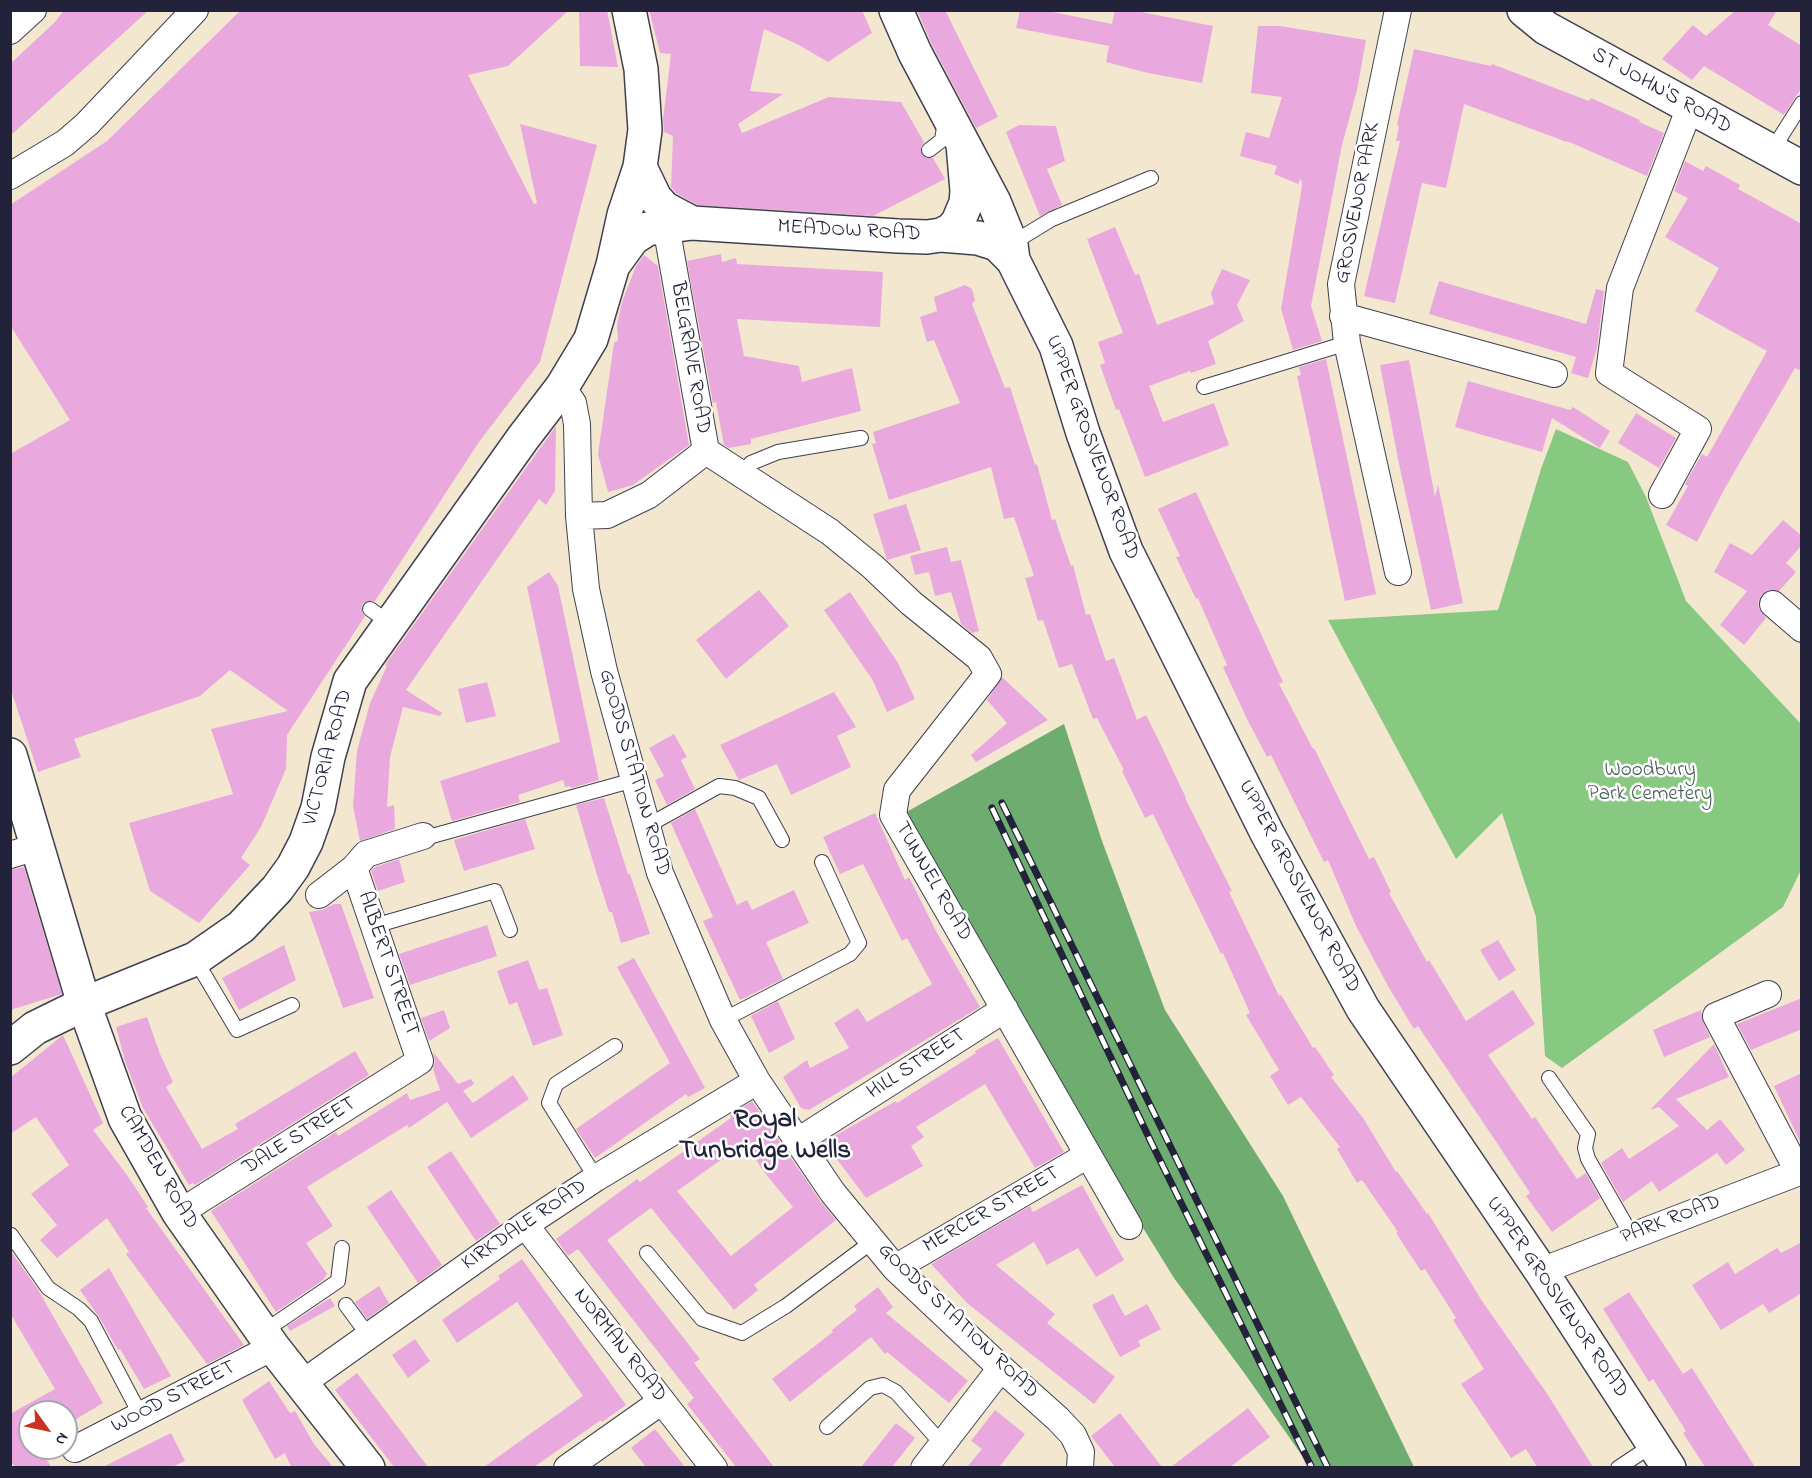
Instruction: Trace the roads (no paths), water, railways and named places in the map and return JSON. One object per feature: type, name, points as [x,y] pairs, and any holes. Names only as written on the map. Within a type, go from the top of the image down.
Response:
[{"type":"main road","points":[[562,387],[591,339],[613,265],[624,215],[640,166],[645,130],[641,69],[629,10]]},
{"type":"main road","name":"UPPER GROSVENOR ROAD","points":[[896,10],[915,53],[994,202],[1012,252],[1056,346],[1083,433],[1126,551],[1267,833],[1363,1008],[1541,1271],[1662,1456]]},
{"type":"main road","name":"ST JOHN'S ROAD","points":[[1524,10],[1546,28],[1802,168]]},
{"type":"main road","name":"MEADOW ROAD","points":[[613,265],[633,238],[647,229],[679,224],[746,218],[908,237],[941,235],[951,230],[958,222],[966,203],[967,184],[963,144]]},
{"type":"main road","name":"MEADOW ROAD","points":[[640,166],[655,198],[679,224]]},
{"type":"main road","name":"UPPER GROSVENOR ROAD","points":[[941,235],[978,238],[1012,252]]},
{"type":"main road","name":"VICTORIA ROAD","points":[[10,1048],[35,1028],[84,1004],[195,959],[241,927],[278,889],[306,842],[318,808],[328,757],[350,681],[380,617],[562,387]]},
{"type":"main road","name":"CAMDEN ROAD","points":[[10,755],[23,851],[84,1004],[125,1119],[180,1213],[268,1340],[368,1467]]},
{"type":"street","points":[[10,31],[33,10]]},
{"type":"street","points":[[10,176],[65,143],[87,124],[195,10]]},
{"type":"street","name":"GROSVENOR PARK","points":[[1398,10],[1341,284],[1347,343],[1398,572]]},
{"type":"street","points":[[1662,495],[1698,429],[1609,373],[1620,288],[1690,107]]},
{"type":"street","name":"BELGRAVE ROAD","points":[[579,516],[607,515],[649,495],[706,451],[679,224]]},
{"type":"street","points":[[1343,316],[1554,374]]},
{"type":"street","name":"GOODS STATION ROAD","points":[[562,387],[573,403],[577,424],[579,516],[586,589],[604,671],[660,873],[723,1020],[757,1081],[833,1193],[895,1268],[1073,1435],[1081,1452],[1080,1467]]},
{"type":"street","name":"TUNNEL ROAD","points":[[706,451],[830,532],[911,603],[979,658],[988,674],[897,790],[893,815],[1129,1226]]},
{"type":"street","points":[[1773,604],[1802,629]]},
{"type":"street","name":"ALBERT STREET","points":[[319,896],[354,868],[366,854],[427,836]]},
{"type":"street","name":"ALBERT STREET","points":[[354,868],[420,1061]]},
{"type":"street","points":[[1768,994],[1716,1016],[1800,1172]]},
{"type":"street","name":"HILL STREET","points":[[798,1141],[1005,1009]]},
{"type":"street","name":"DALE STREET","points":[[180,1213],[420,1061]]},
{"type":"street","name":"KIRKDALE ROAD","points":[[301,1384],[525,1225],[596,1178],[757,1081]]},
{"type":"street","name":"MERCER STREET","points":[[895,1268],[1088,1155]]},
{"type":"street","name":"PARK ROAD","points":[[1541,1271],[1800,1172]]},
{"type":"street","name":"NORMAN ROAD","points":[[525,1225],[714,1467]]},
{"type":"street","name":"WOOD STREET","points":[[78,1447],[268,1340]]},
{"type":"street","points":[[924,1467],[1001,1368]]},
{"type":"street","points":[[567,1467],[662,1401]]},
{"type":"lane","points":[[1771,152],[1802,104]]},
{"type":"lane","points":[[929,150],[942,140],[947,114]]},
{"type":"lane","points":[[1012,252],[1052,219],[1151,178]]},
{"type":"lane","points":[[1204,387],[1347,343]]},
{"type":"lane","points":[[741,474],[751,463],[778,452],[861,438]]},
{"type":"lane","points":[[427,836],[634,780]]},
{"type":"lane","points":[[647,826],[718,786],[735,788],[759,798],[782,840]]},
{"type":"lane","points":[[723,1020],[850,954],[859,943],[822,862]]},
{"type":"lane","points":[[374,926],[495,891],[510,930]]},
{"type":"lane","points":[[195,959],[237,1030],[292,1005]]},
{"type":"lane","points":[[596,1178],[549,1103],[556,1084],[615,1046]]},
{"type":"lane","points":[[1549,1078],[1588,1134],[1587,1159],[1632,1236]]},
{"type":"lane","points":[[11,1235],[48,1288],[79,1309],[92,1321],[140,1414]]},
{"type":"lane","points":[[647,1253],[702,1319],[742,1333],[786,1306],[873,1241]]},
{"type":"lane","points":[[268,1340],[338,1281],[342,1248]]},
{"type":"lane","points":[[346,1305],[368,1335]]},
{"type":"lane","points":[[827,1427],[870,1388],[883,1385],[896,1392],[942,1444]]},
{"type":"lane","points":[[1618,1467],[1662,1456]]},
{"type":"railway","points":[[1002,803],[1328,1468]]},
{"type":"railway","points":[[992,808],[1152,1144],[1312,1468]]},
{"type":"district","name":"Royal Tunbridge Wells","points":[[765,1138]]},
{"type":"park label","name":"Woodbury Park Cemetery","points":[[1650,784]]}]
